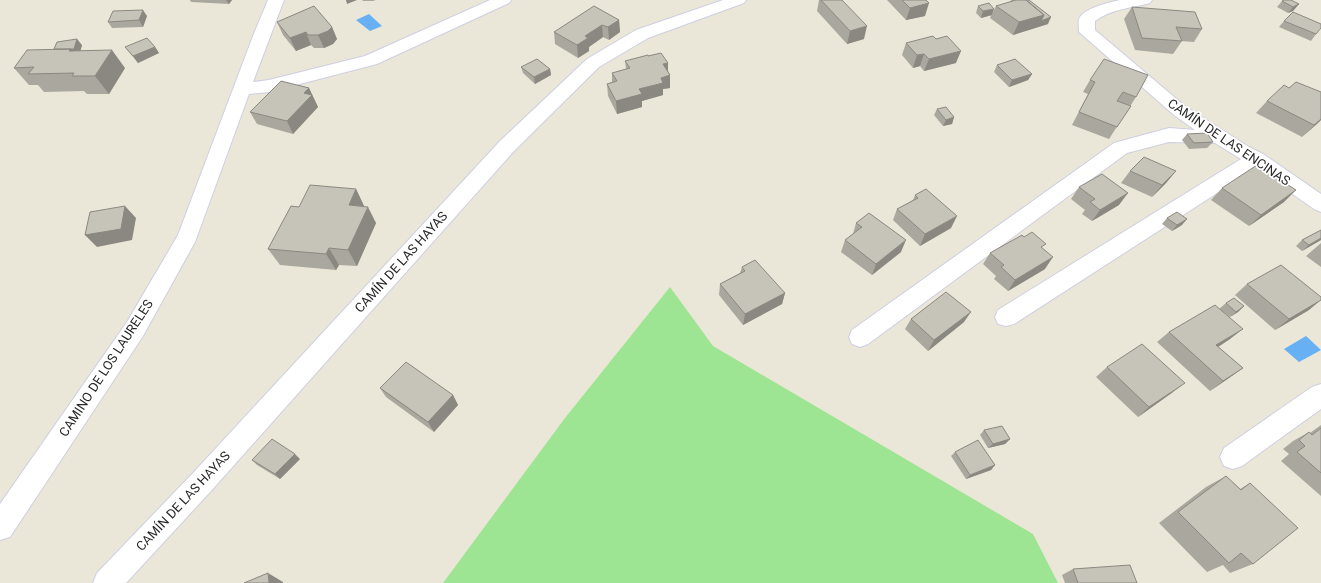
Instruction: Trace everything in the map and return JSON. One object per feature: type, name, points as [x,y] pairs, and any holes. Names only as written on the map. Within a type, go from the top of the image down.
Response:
[{"type":"street","name":"CAMINO DE LOS LAURELES","points":[[0,527],[135,329],[188,236],[261,36],[276,0]]},
{"type":"street","points":[[242,89],[268,86],[371,60],[503,0]]},
{"type":"street","name":"CAMÍN DE LAS HAYAS","points":[[107,583],[507,146],[593,63],[642,34],[738,0]]},
{"type":"street","name":"CAMÍN DE LAS ENCINAS","points":[[1144,0],[1118,4],[1096,12],[1087,20],[1087,32],[1180,111],[1218,137],[1256,159],[1321,204]]},
{"type":"street","points":[[860,337],[1121,148],[1169,135],[1218,137]]},
{"type":"street","points":[[1006,317],[1256,159]]},
{"type":"street","points":[[1233,457],[1321,395]]},
{"type":"green space","points":[[670,287],[713,346],[1033,534],[1058,583],[443,583],[565,418]]},
{"type":"water","points":[[369,14],[382,26],[370,31],[356,20]]},
{"type":"water","points":[[1306,336],[1321,350],[1299,362],[1284,349]]},
{"type":"building","points":[[821,0],[842,0],[867,26],[850,31]]},
{"type":"building","points":[[902,0],[926,0],[929,3],[910,8]]},
{"type":"building","points":[[1016,0],[1026,0],[1044,15],[1019,22],[996,6]]},
{"type":"building","points":[[1026,0],[1029,0],[1051,17],[1041,21],[1044,15]]},
{"type":"building","points":[[1291,0],[1299,4],[1293,7],[1282,1]]},
{"type":"building","points":[[989,3],[994,9],[983,11],[978,6]]},
{"type":"building","points":[[314,6],[332,27],[328,31],[318,35],[308,35],[306,32],[290,38],[277,22]]},
{"type":"building","points":[[594,6],[619,20],[608,27],[602,25],[585,36],[588,38],[577,45],[554,32]]},
{"type":"building","points":[[1132,7],[1195,12],[1202,29],[1176,27],[1182,41],[1142,38]]},
{"type":"building","points":[[143,10],[139,20],[108,22],[113,11]]},
{"type":"building","points":[[1293,12],[1321,24],[1321,28],[1316,34],[1284,21]]},
{"type":"building","points":[[933,36],[936,39],[947,36],[961,51],[929,59],[924,54],[917,55],[906,43]]},
{"type":"building","points":[[147,38],[155,47],[133,56],[125,47]]},
{"type":"building","points":[[77,39],[74,49],[54,49],[57,42]]},
{"type":"building","points":[[71,49],[69,51],[112,50],[95,76],[72,76],[74,73],[28,74],[34,67],[14,68],[27,50]]},
{"type":"building","points":[[661,53],[668,63],[663,64],[670,75],[661,78],[663,83],[639,89],[642,94],[616,101],[607,84],[617,81],[612,73],[630,68],[625,61]]},
{"type":"building","points":[[537,59],[550,69],[534,77],[521,67]]},
{"type":"building","points":[[1015,59],[1032,74],[1012,80],[997,65]]},
{"type":"building","points":[[1104,59],[1148,75],[1136,97],[1123,92],[1117,101],[1131,106],[1117,127],[1079,112],[1095,82],[1090,80]]},
{"type":"building","points":[[281,81],[309,88],[304,93],[312,95],[287,121],[250,112]]},
{"type":"building","points":[[1296,82],[1321,92],[1321,119],[1314,125],[1267,101],[1284,85],[1289,88]]},
{"type":"building","points":[[946,107],[954,117],[946,120],[937,109]]},
{"type":"building","points":[[1207,133],[1213,142],[1194,143],[1187,134]]},
{"type":"building","points":[[1144,157],[1176,171],[1162,185],[1130,171]]},
{"type":"building","points":[[1257,165],[1296,190],[1261,215],[1222,188]]},
{"type":"building","points":[[1102,174],[1128,193],[1100,210],[1090,202],[1095,199],[1079,187]]},
{"type":"building","points":[[310,185],[356,189],[349,205],[368,207],[348,250],[329,248],[326,254],[268,249],[291,206],[299,207]]},
{"type":"building","points":[[926,189],[957,216],[925,234],[897,209],[918,198],[915,195]]},
{"type":"building","points":[[125,206],[121,229],[85,235],[90,212]]},
{"type":"building","points":[[1177,212],[1187,219],[1177,225],[1167,218]]},
{"type":"building","points":[[869,213],[906,240],[876,264],[845,240],[862,227],[856,223]]},
{"type":"building","points":[[1321,230],[1321,238],[1309,245],[1302,240]]},
{"type":"building","points":[[1032,232],[1046,244],[1041,247],[1053,257],[1015,280],[1001,267],[1004,265],[990,253],[1022,235],[1024,237]]},
{"type":"building","points":[[755,260],[785,293],[745,314],[720,284],[745,271],[742,267]]},
{"type":"building","points":[[1281,265],[1321,297],[1321,300],[1289,319],[1247,284]]},
{"type":"building","points":[[946,292],[971,312],[934,340],[911,319]]},
{"type":"building","points":[[1234,298],[1244,306],[1236,312],[1226,303]]},
{"type":"building","points":[[1215,305],[1243,329],[1216,345],[1243,368],[1223,381],[1169,332]]},
{"type":"building","points":[[1142,344],[1185,383],[1149,407],[1107,367]]},
{"type":"building","points":[[406,362],[453,395],[428,422],[380,388]]},
{"type":"building","points":[[1002,426],[1010,439],[993,444],[984,430]]},
{"type":"building","points":[[1321,428],[1321,473],[1297,452],[1305,446],[1299,440],[1309,432],[1312,435]]},
{"type":"building","points":[[272,439],[295,454],[275,474],[252,460]]},
{"type":"building","points":[[978,440],[995,465],[970,475],[955,452]]},
{"type":"building","points":[[1226,476],[1241,490],[1250,483],[1298,528],[1253,564],[1241,553],[1229,563],[1178,512]]},
{"type":"building","points":[[1130,565],[1137,583],[1078,583],[1073,569]]},
{"type":"building","points":[[268,573],[269,583],[244,583]]}]
